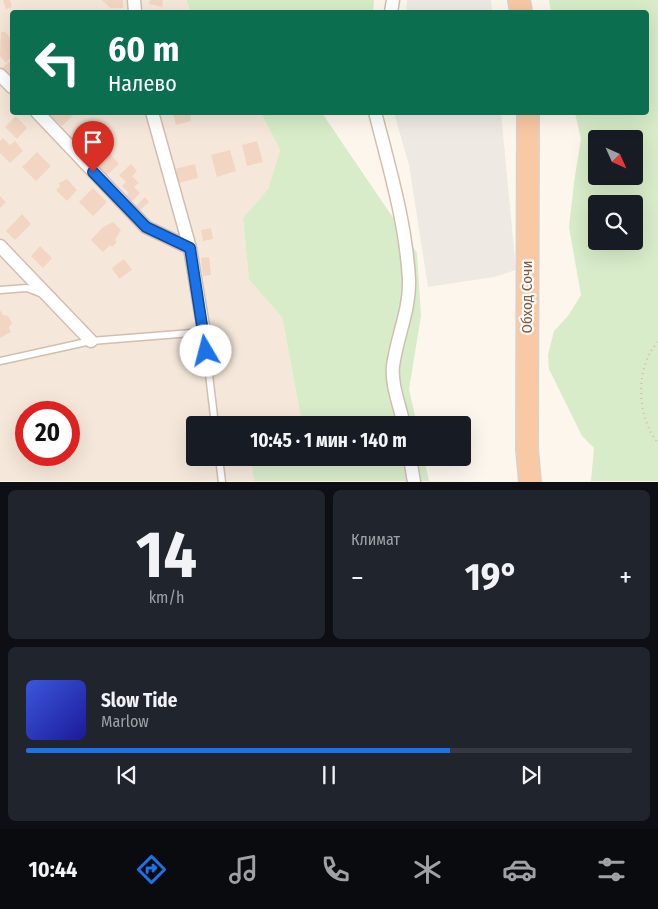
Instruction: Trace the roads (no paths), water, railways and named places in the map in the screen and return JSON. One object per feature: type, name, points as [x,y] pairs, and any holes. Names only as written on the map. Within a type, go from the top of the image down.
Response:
[{"type":"highway","name":"Обход Сочи","points":[[528,115],[527,449],[530,482]]},
{"type":"street","points":[[0,75],[10,85]]},
{"type":"street","points":[[40,115],[146,227],[190,248]]},
{"type":"street","points":[[153,115],[190,248],[204,332]]},
{"type":"street","points":[[377,115],[400,212],[409,280],[408,304],[393,371],[402,416]]},
{"type":"street","points":[[0,246],[51,297],[90,341]]},
{"type":"street","points":[[411,466],[414,482]]},
{"type":"lane","points":[[0,290],[27,288],[51,297]]},
{"type":"lane","points":[[0,361],[90,341],[204,332],[215,416]]},
{"type":"lane","points":[[220,466],[222,482]]}]
